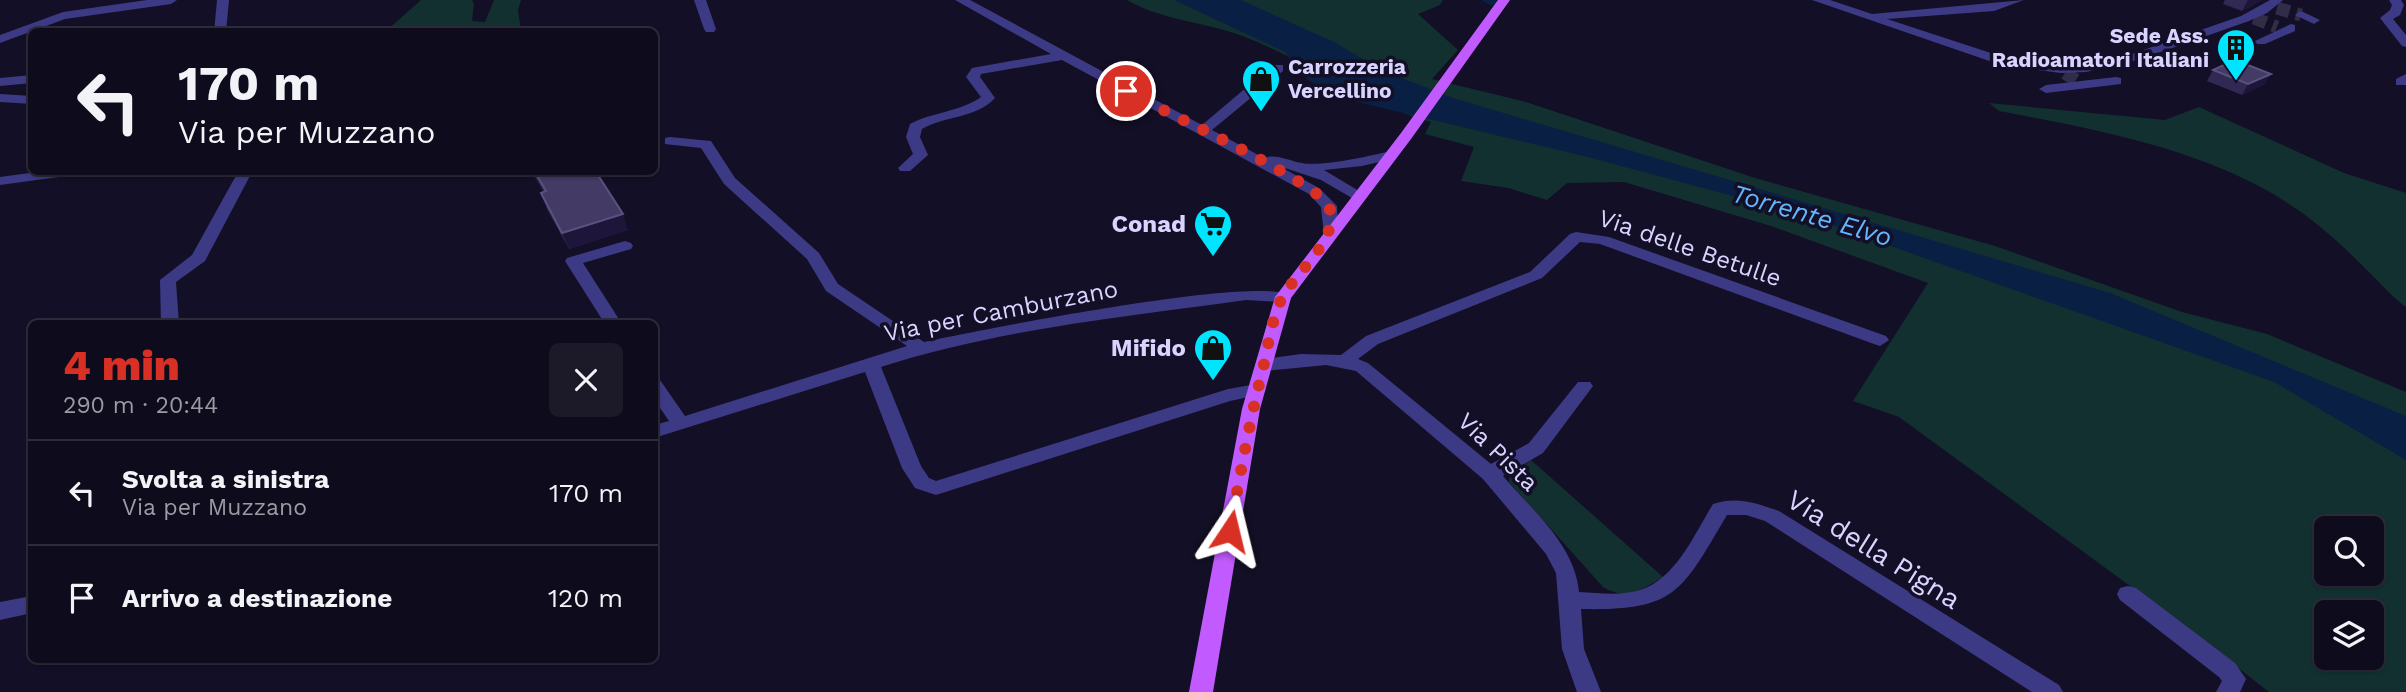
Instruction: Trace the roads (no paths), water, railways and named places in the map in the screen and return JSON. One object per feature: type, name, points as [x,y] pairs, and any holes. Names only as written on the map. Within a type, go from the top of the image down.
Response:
[{"type":"main road","points":[[1201,692],[1256,390],[1283,297],[1330,232],[1406,136],[1504,0]]},
{"type":"street","points":[[28,28],[62,16],[171,0]]},
{"type":"street","points":[[220,28],[223,0]]},
{"type":"street","points":[[700,0],[710,29]]},
{"type":"street","points":[[961,0],[1314,191],[1329,206],[1330,232]]},
{"type":"street","points":[[1818,0],[2006,62],[2072,77],[2116,81]]},
{"type":"street","points":[[1864,16],[1994,7],[2018,0]]},
{"type":"street","points":[[2395,0],[2398,5],[2396,12],[2386,18],[2406,43]]},
{"type":"street","points":[[2046,89],[2072,77],[2122,63],[2251,17],[2275,4]]},
{"type":"street","points":[[2301,15],[2314,20]]},
{"type":"street","points":[[0,38],[28,28]]},
{"type":"street","points":[[2261,41],[2285,28]]},
{"type":"street","points":[[905,168],[921,155],[913,137],[915,127],[928,118],[980,106],[988,98],[973,77],[977,71],[1063,56]]},
{"type":"street","points":[[1204,130],[1278,68]]},
{"type":"street","points":[[0,82],[28,80]]},
{"type":"street","points":[[0,97],[16,81]]},
{"type":"street","points":[[0,97],[28,100]]},
{"type":"street","points":[[670,141],[706,144],[729,181],[813,256],[832,287],[921,348]]},
{"type":"street","points":[[1307,167],[1363,162],[1391,155]]},
{"type":"street","points":[[1255,157],[1307,167],[1330,176],[1359,197]]},
{"type":"street","points":[[0,181],[44,175]]},
{"type":"street","points":[[170,320],[168,280],[199,258],[243,175]]},
{"type":"street","points":[[1314,191],[1359,197]]},
{"type":"street","name":"Via delle Betulle","points":[[1346,360],[1371,340],[1536,275],[1576,237],[1587,236],[1880,340]]},
{"type":"street","points":[[611,320],[573,261],[625,246]]},
{"type":"street","name":"Via per Camburzano","points":[[658,431],[870,362],[995,332],[1246,295],[1283,297]]},
{"type":"street","points":[[1264,365],[1309,359],[1346,360]]},
{"type":"street","name":"Via Pista","points":[[1346,360],[1382,383],[1490,474],[1553,548],[1567,573],[1573,649],[1589,692]]},
{"type":"street","points":[[870,362],[912,468],[922,483],[936,488],[1228,394],[1256,390]]},
{"type":"street","points":[[1490,474],[1536,448],[1584,386]]},
{"type":"street","points":[[658,390],[680,423]]},
{"type":"street","name":"Via della Pigna","points":[[1571,601],[1640,599],[1659,593],[1672,582],[1720,509],[1731,505],[1748,508],[1772,516],[2051,692]]},
{"type":"street","points":[[2128,594],[2227,670],[2235,679],[2228,692]]},
{"type":"street","points":[[0,611],[28,605]]},
{"type":"water","name":"Torrente Elvo","points":[[1174,0],[1241,0],[1336,43],[1381,70],[1453,98],[2110,293],[2406,416],[2406,460],[2274,382],[1803,215],[1584,156],[1328,95],[1297,71],[1285,52]]},
{"type":"waterway","points":[[1488,0],[1492,2]]},
{"type":"tunnel","points":[[2277,8],[2301,15]]},
{"type":"tunnel","points":[[2254,18],[2277,27]]},
{"type":"tunnel","points":[[2065,73],[2077,81]]},
{"type":"place","name":"Sede Ass. Radioamatori Italiani","points":[[2236,82]]},
{"type":"place","name":"Carrozzeria Vercellino","points":[[1261,113]]},
{"type":"place","name":"Conad","points":[[1213,258]]},
{"type":"place","name":"Mifido","points":[[1213,382]]}]
